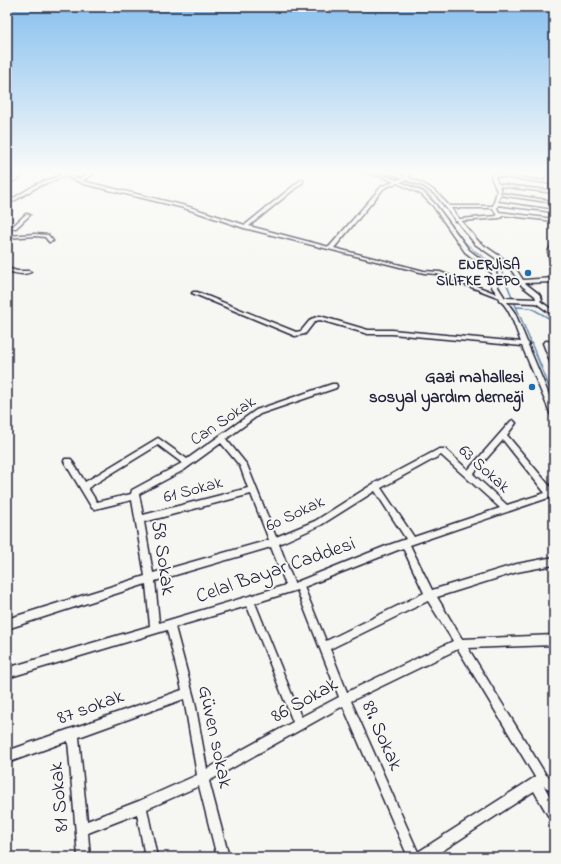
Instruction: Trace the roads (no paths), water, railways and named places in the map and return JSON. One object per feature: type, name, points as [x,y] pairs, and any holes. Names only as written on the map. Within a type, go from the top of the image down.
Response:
[{"type":"street","points":[[198,211],[246,227],[330,249],[424,272],[438,273],[502,298],[537,302],[554,314]]},
{"type":"street","points":[[246,227],[265,211]]},
{"type":"street","points":[[330,249],[362,211]]},
{"type":"street","points":[[438,211],[467,251],[494,272],[495,287],[512,313],[554,415]]},
{"type":"street","points":[[451,211],[477,243],[512,267],[522,282],[539,297],[537,302]]},
{"type":"street","points":[[7,227],[14,227],[28,215]]},
{"type":"street","points":[[457,220],[499,215],[554,220]]},
{"type":"street","points":[[7,237],[35,235],[46,236],[51,241]]},
{"type":"street","points":[[554,245],[550,252],[554,268]]},
{"type":"street","points":[[7,268],[17,272],[29,272]]},
{"type":"street","points":[[522,282],[554,280]]},
{"type":"street","points":[[195,293],[295,334],[303,333],[313,320],[320,318],[368,332],[392,332],[526,344]]},
{"type":"street","points":[[554,344],[546,343],[554,364]]},
{"type":"street","name":"Can Sokak","points":[[83,487],[95,506],[135,494],[187,463],[258,412],[334,386]]},
{"type":"street","points":[[468,474],[513,423]]},
{"type":"street","points":[[503,435],[552,494]]},
{"type":"street","name":"89. Sokak","points":[[221,438],[243,465],[274,542],[324,647],[413,856]]},
{"type":"street","points":[[68,462],[83,487],[158,441],[187,463]]},
{"type":"street","name":"63 Sokak","points":[[442,452],[506,509]]},
{"type":"street","name":"60 Sokak","points":[[7,624],[150,580],[193,565],[274,542],[318,523],[376,486],[442,452]]},
{"type":"street","points":[[376,486],[408,542],[430,595],[539,782],[554,815]]},
{"type":"street","name":"61 Sokak","points":[[139,520],[253,490]]},
{"type":"street","name":"58 Sokak","points":[[135,494],[150,580],[154,629]]},
{"type":"street","name":"Celal Bayar Caddesi","points":[[7,673],[295,587],[408,542],[552,494]]},
{"type":"street","points":[[324,647],[430,595],[517,568],[554,561]]},
{"type":"street","points":[[250,601],[299,725]]},
{"type":"street","name":"Güven sokak","points":[[170,625],[187,693],[203,778],[223,857]]},
{"type":"street","name":"86 Sokak","points":[[82,828],[141,806],[203,778],[346,699],[458,644],[554,640]]},
{"type":"street","name":"87 sokak","points":[[7,757],[187,693]]},
{"type":"street","name":"81 Sokak","points":[[73,734],[84,857]]},
{"type":"street","points":[[413,856],[539,782],[554,786]]},
{"type":"street","points":[[141,806],[151,857]]},
{"type":"waterway","points":[[442,211],[465,242],[476,252]]},
{"type":"waterway","points":[[475,251],[501,270],[536,355]]},
{"type":"waterway","points":[[517,307],[531,308],[554,321]]},
{"type":"waterway","points":[[536,354],[554,399]]},
{"type":"place","name":"ENERJİSA SİLİFKE DEPO","points":[[528,273]]},
{"type":"place","name":"Gazi mahallesi sosyal yardım derneği","points":[[532,387]]}]
